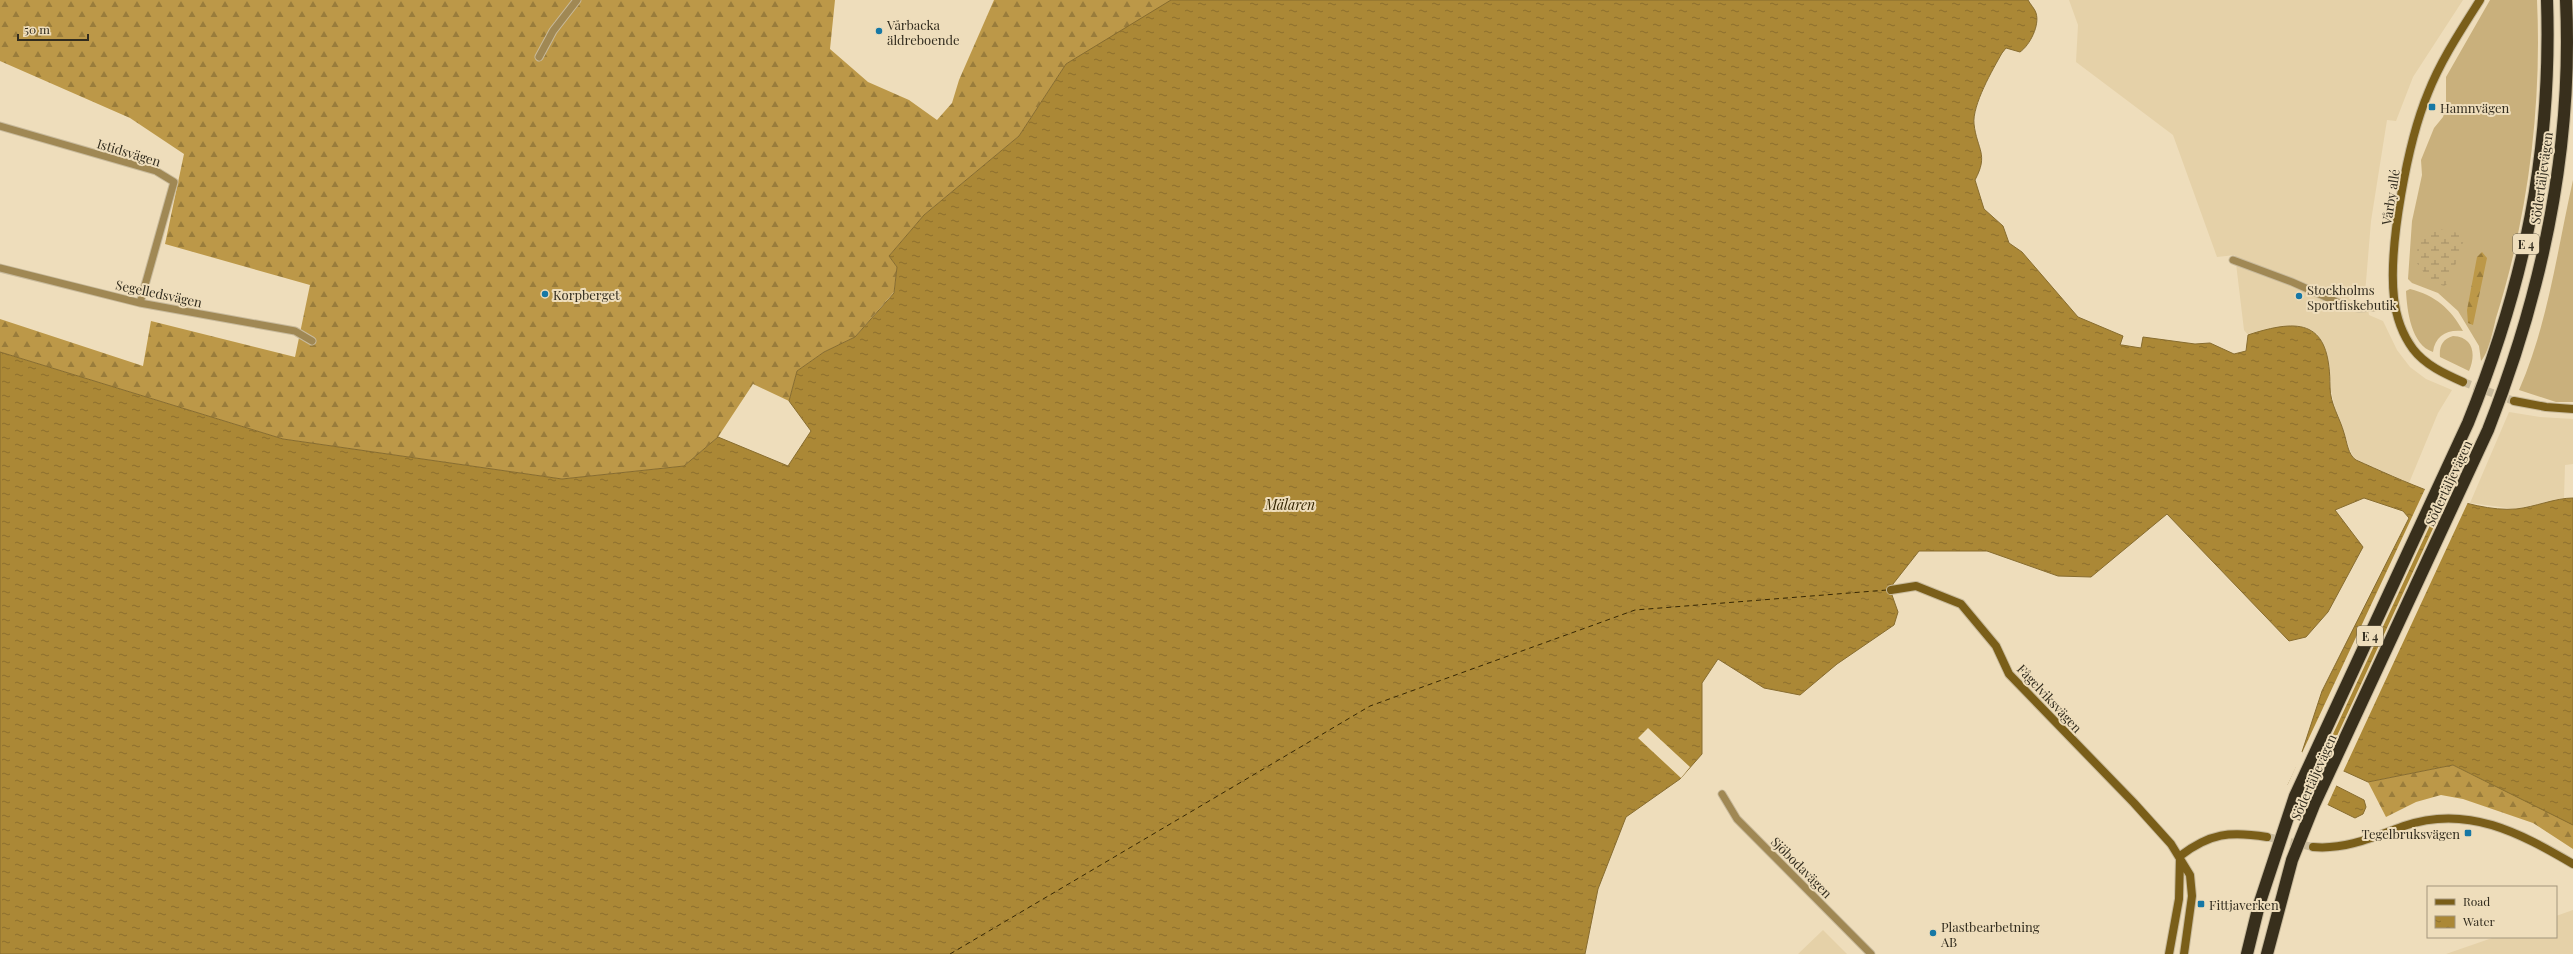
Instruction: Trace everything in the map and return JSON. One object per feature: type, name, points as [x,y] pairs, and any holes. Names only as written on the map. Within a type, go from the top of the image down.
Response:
[{"type":"highway","name":"Södertäljevägen","points":[[2247,954],[2263,890],[2295,796],[2444,475],[2490,367],[2510,309],[2523,257],[2537,189],[2548,71],[2547,0]]},
{"type":"highway","name":"Södertäljevägen","points":[[2267,954],[2292,860],[2314,805],[2464,484],[2510,375],[2542,261],[2562,139],[2567,72],[2566,0]]},
{"type":"street","points":[[539,57],[553,31],[577,0]]},
{"type":"street","name":"Vårby allé","points":[[2463,382],[2436,368],[2413,349],[2402,330],[2395,306],[2394,271],[2397,233],[2411,144],[2434,79],[2480,0]]},
{"type":"street","name":"Istidsvägen","points":[[0,126],[156,171],[174,182],[140,303]]},
{"type":"street","points":[[2233,260],[2292,282],[2346,306],[2359,308],[2395,306]]},
{"type":"street","name":"Segelledsvägen","points":[[0,268],[140,303],[295,331],[312,340]]},
{"type":"street","points":[[2514,401],[2541,407],[2573,409]]},
{"type":"street","name":"Fågelviksvägen","points":[[1892,590],[1916,586],[1951,598],[1961,604],[1996,646],[2009,674],[2134,803],[2180,856],[2190,875],[2192,896],[2184,954]]},
{"type":"street","name":"Sjöbodavägen","points":[[1722,794],[1736,819],[1871,954]]},
{"type":"street","points":[[2313,847],[2331,849],[2348,846],[2408,825],[2449,818],[2487,822],[2511,830],[2573,864]]},
{"type":"street","points":[[2169,954],[2178,898],[2180,856],[2204,841],[2224,834],[2244,833],[2267,838]]},
{"type":"shaded area","points":[[2069,0],[2463,0],[2413,77],[2396,121],[2387,120],[2371,221],[2365,294],[2350,292],[2349,299],[2367,303],[2369,315],[2383,321],[2397,350],[2410,367],[2426,379],[2452,390],[2438,413],[2409,483],[2353,458],[2341,424],[2337,418],[2330,386],[2331,382],[2318,335],[2310,329],[2289,326],[2248,335],[2244,330],[2235,255],[2217,257],[2173,135],[2076,62],[2078,25]]},
{"type":"shaded area","points":[[2509,412],[2540,417],[2573,419],[2573,464],[2565,465],[2564,498],[2544,504],[2515,509],[2470,503]]},
{"type":"shaded area","points":[[2573,910],[2573,954],[2446,954],[2492,938],[2557,938],[2557,916]]},
{"type":"shaded area","points":[[1823,930],[1847,954],[1798,954]]},
{"type":"green space","points":[[0,0],[835,0],[830,49],[868,82],[909,100],[937,120],[952,103],[959,80],[994,0],[1175,0],[1066,64],[1019,136],[924,215],[889,256],[897,267],[894,292],[855,337],[824,352],[797,371],[789,401],[753,384],[718,437],[684,466],[562,479],[283,439],[0,352],[0,319],[143,366],[151,321],[295,357],[310,285],[165,244],[184,154],[130,118],[0,61]]},
{"type":"green space","points":[[2490,0],[2537,0],[2538,40],[2535,121],[2524,201],[2517,240],[2507,279],[2490,341],[2481,361],[2479,346],[2458,311],[2438,293],[2412,283],[2408,279],[2412,221],[2422,175],[2421,160],[2434,128],[2443,117],[2446,107],[2446,77]]},
{"type":"green space","points":[[2573,180],[2573,402],[2556,402],[2519,390],[2529,365],[2545,313]]},
{"type":"green space","points":[[2434,228],[2463,234],[2464,240],[2449,283],[2444,286],[2424,279],[2423,271],[2416,262],[2418,242]]},
{"type":"green space","points":[[2482,252],[2487,258],[2473,325],[2468,323],[2467,310],[2477,257]]},
{"type":"green space","points":[[2410,289],[2435,299],[2448,310],[2463,331],[2452,331],[2443,335],[2436,342],[2433,352],[2426,348],[2415,335],[2409,317],[2406,291]]},
{"type":"green space","points":[[2453,336],[2460,337],[2465,340],[2472,348],[2473,353],[2469,371],[2440,357],[2442,344],[2446,339]]},
{"type":"green space","points":[[2453,765],[2573,824],[2573,849],[2533,823],[2463,799],[2441,795],[2416,802],[2386,817],[2368,782]]},
{"type":"water","name":"Mälaren","points":[[1171,0],[2028,0],[2035,11],[2037,18],[2037,23],[2031,40],[2020,52],[2006,48],[1984,87],[1976,107],[1974,116],[1975,133],[1982,158],[1975,180],[1984,209],[2003,226],[2009,243],[2022,252],[2078,317],[2123,336],[2120,345],[2141,348],[2143,337],[2195,344],[2210,343],[2234,354],[2246,351],[2248,335],[2287,326],[2301,327],[2312,331],[2320,339],[2326,350],[2329,366],[2330,393],[2349,452],[2356,460],[2434,493],[2477,506],[2497,509],[2516,509],[2559,499],[2573,498],[2573,825],[2453,765],[2368,782],[2302,752],[2322,691],[2409,518],[2403,511],[2364,498],[2335,510],[2363,547],[2328,612],[2306,637],[2289,641],[2167,514],[2091,577],[2058,576],[1987,551],[1919,551],[1893,584],[1892,595],[1898,612],[1894,625],[1837,664],[1800,695],[1764,688],[1718,659],[1702,683],[1702,754],[1680,779],[1626,817],[1598,889],[1585,954],[0,954],[0,352],[283,439],[562,479],[684,466],[718,437],[788,466],[811,431],[789,401],[797,371],[824,352],[855,337],[894,293],[897,267],[889,256],[924,215],[1019,136],[1066,64]]},
{"type":"water","points":[[2297,766],[2364,800],[2366,807],[2363,814],[2355,818],[2288,785]]},
{"type":"pier","points":[[2426,487],[2445,493],[2320,762],[2302,753]]},
{"type":"pier","points":[[2449,494],[2469,500],[2343,772],[2324,764]]},
{"type":"pier","points":[[1648,728],[1690,767],[1681,778],[1638,738]]},
{"type":"pier","points":[[2297,764],[2315,772],[2305,795],[2287,786]]},
{"type":"pier","points":[[2319,774],[2337,784],[2327,806],[2308,797]]},
{"type":"ferry route","points":[[950,954],[1370,706],[1635,610],[1887,590]]},
{"type":"tunnel","points":[[2463,382],[2514,401]]},
{"type":"tunnel","points":[[2267,837],[2313,847]]},
{"type":"place","name":"Vårbacka äldreboende","points":[[879,31]]},
{"type":"place","name":"Hamnvägen","points":[[2432,107]]},
{"type":"place","name":"Korpberget","points":[[545,294]]},
{"type":"place","name":"Stockholms Sportfiskebutik","points":[[2299,296]]},
{"type":"place","name":"Tegelbruksvägen","points":[[2468,833]]},
{"type":"place","name":"Fittjaverken","points":[[2201,904]]},
{"type":"place","name":"Plastbearbetning AB","points":[[1933,933]]}]
